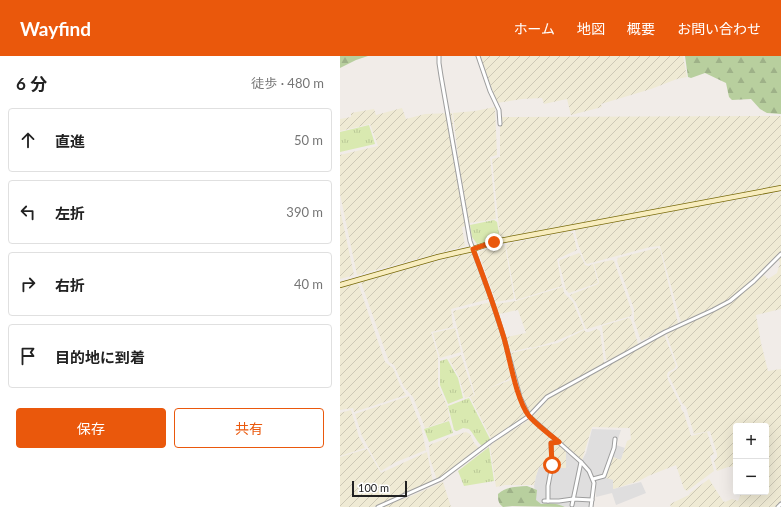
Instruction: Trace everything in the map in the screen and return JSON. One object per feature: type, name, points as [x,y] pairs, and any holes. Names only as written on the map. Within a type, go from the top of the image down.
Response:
[{"type":"street","points":[[439,56],[439,64],[468,228],[473,249],[504,338],[520,397],[529,416],[581,462],[589,471],[593,479],[594,487],[591,507]]},
{"type":"street","points":[[478,56],[498,110],[500,124]]},
{"type":"street","points":[[340,285],[494,242],[781,188]]},
{"type":"street","points":[[378,507],[441,479],[490,442],[529,416],[547,397],[665,332],[730,301],[754,281],[781,254]]},
{"type":"street","points":[[593,479],[604,476],[614,448],[615,439]]},
{"type":"street","points":[[548,501],[548,486],[552,465],[551,443],[559,442]]},
{"type":"street","points":[[572,505],[581,462]]},
{"type":"street","points":[[544,501],[573,499],[592,500]]},
{"type":"street","points":[[778,507],[781,504]]},
{"type":"shaded area","points":[[480,56],[683,56],[687,77],[601,104],[602,107],[571,115],[567,99],[544,104],[542,98],[522,99],[497,103]]},
{"type":"shaded area","points":[[495,107],[497,155],[490,157],[496,219],[469,223],[459,164],[453,113]]},
{"type":"shaded area","points":[[402,108],[406,119],[425,114],[452,113],[457,174],[465,226],[462,227],[465,246],[357,275],[340,194],[340,155],[378,146],[370,124],[340,131],[340,119],[351,117],[351,113],[374,109],[376,115]]},
{"type":"shaded area","points":[[781,116],[781,185],[500,238],[492,159],[500,157],[500,117]]},
{"type":"shaded area","points":[[781,192],[781,252],[760,274],[730,299],[681,322],[660,246],[650,247],[587,264],[578,244],[575,231],[640,218],[641,220],[645,219],[645,217],[704,205],[749,198],[749,200],[752,200],[751,197]]},
{"type":"shaded area","points":[[340,209],[354,275],[340,279]]},
{"type":"shaded area","points":[[570,231],[573,233],[577,250],[557,259],[562,286],[516,300],[506,246],[507,244]]},
{"type":"shaded area","points":[[504,245],[514,298],[496,302],[479,254],[480,251]]},
{"type":"shaded area","points":[[657,248],[660,249],[678,323],[641,341],[634,320],[634,309],[617,261],[618,258]]},
{"type":"shaded area","points":[[471,252],[489,299],[451,309],[453,327],[431,332],[438,356],[438,385],[447,405],[450,420],[425,428],[413,397],[404,387],[394,365],[389,362],[361,282]]},
{"type":"shaded area","points":[[579,253],[585,265],[589,266],[593,264],[598,283],[569,293],[566,290],[559,262],[560,260]]},
{"type":"shaded area","points":[[781,256],[781,309],[756,315],[768,371],[781,369],[781,500],[776,507],[671,507],[670,504],[689,495],[709,479],[725,502],[732,499],[738,501],[741,495],[769,495],[769,423],[733,423],[733,466],[717,471],[714,461],[717,454],[710,431],[694,434],[686,407],[682,403],[669,376],[670,373],[678,367],[666,333],[740,295],[764,275],[768,279],[777,273],[780,263],[778,259]]},
{"type":"shaded area","points":[[612,260],[614,261],[632,312],[631,316],[586,329],[576,303],[570,295],[598,284],[599,282],[594,264]]},
{"type":"shaded area","points":[[358,283],[385,362],[393,368],[406,395],[354,412],[353,408],[340,410],[340,288]]},
{"type":"shaded area","points":[[563,287],[564,293],[573,302],[584,329],[556,341],[511,352],[507,337],[526,333],[518,310],[499,314],[496,304],[516,301]]},
{"type":"shaded area","points":[[491,302],[504,338],[513,377],[487,389],[513,379],[523,409],[527,416],[492,440],[470,397],[475,395],[453,311]]},
{"type":"shaded area","points":[[629,318],[631,320],[638,344],[608,361],[606,359],[602,326]]},
{"type":"shaded area","points":[[455,328],[461,352],[440,358],[433,333]]},
{"type":"shaded area","points":[[597,329],[600,331],[604,363],[546,396],[531,413],[522,395],[511,353],[558,343],[584,330],[589,332]]},
{"type":"shaded area","points":[[664,334],[676,366],[668,372],[668,380],[684,413],[691,436],[707,432],[714,454],[710,456],[714,471],[687,491],[684,489],[676,465],[639,481],[613,489],[613,480],[606,478],[613,457],[621,460],[627,441],[631,439],[630,428],[592,427],[582,460],[533,417],[548,399],[655,337]]},
{"type":"shaded area","points":[[461,355],[474,395],[465,398],[459,377],[449,359]]},
{"type":"shaded area","points":[[409,396],[421,427],[426,450],[396,462],[381,471],[362,436],[355,414]]},
{"type":"shaded area","points":[[351,410],[359,437],[365,448],[340,456],[340,413]]},
{"type":"shaded area","points":[[529,420],[532,420],[566,452],[566,468],[539,467],[534,485],[505,485],[496,487],[490,446]]},
{"type":"shaded area","points":[[592,429],[621,430],[616,445],[625,448],[621,460],[613,457],[613,489],[641,482],[646,493],[616,505],[612,493],[596,497],[594,477],[582,460],[586,453]]},
{"type":"shaded area","points":[[466,432],[470,434],[474,443],[480,449],[437,480],[430,459],[429,445]]},
{"type":"shaded area","points":[[367,449],[381,473],[427,452],[433,482],[374,507],[340,507],[340,457]]},
{"type":"shaded area","points":[[566,452],[589,472],[594,484],[591,507],[539,505],[536,502],[534,485],[539,467],[566,468]]},
{"type":"shaded area","points":[[443,482],[451,507],[383,507],[409,497]]},
{"type":"green space","points":[[340,56],[368,56],[340,68]]},
{"type":"green space","points":[[685,56],[781,56],[781,114],[767,113],[760,109],[751,99],[732,100],[729,97],[726,83],[705,73],[691,78],[688,77]]},
{"type":"green space","points":[[369,125],[375,144],[340,152],[340,132]]},
{"type":"green space","points":[[494,220],[497,222],[500,239],[477,244],[472,237],[470,225]]},
{"type":"green space","points":[[447,359],[458,378],[463,398],[448,404],[440,385],[440,361]]},
{"type":"green space","points":[[469,398],[491,441],[482,446],[469,429],[463,428],[457,431],[454,430],[448,406]]},
{"type":"green space","points":[[449,421],[453,433],[429,442],[424,429]]},
{"type":"green space","points":[[489,447],[494,481],[464,486],[458,471]]},
{"type":"green space","points":[[527,486],[537,490],[536,500],[541,504],[547,503],[565,507],[503,507],[500,504],[498,494],[501,491],[511,487]]},
{"type":"route","points":[[494,242],[473,249],[504,338],[520,397],[529,416],[559,442],[551,443],[552,465]]}]
